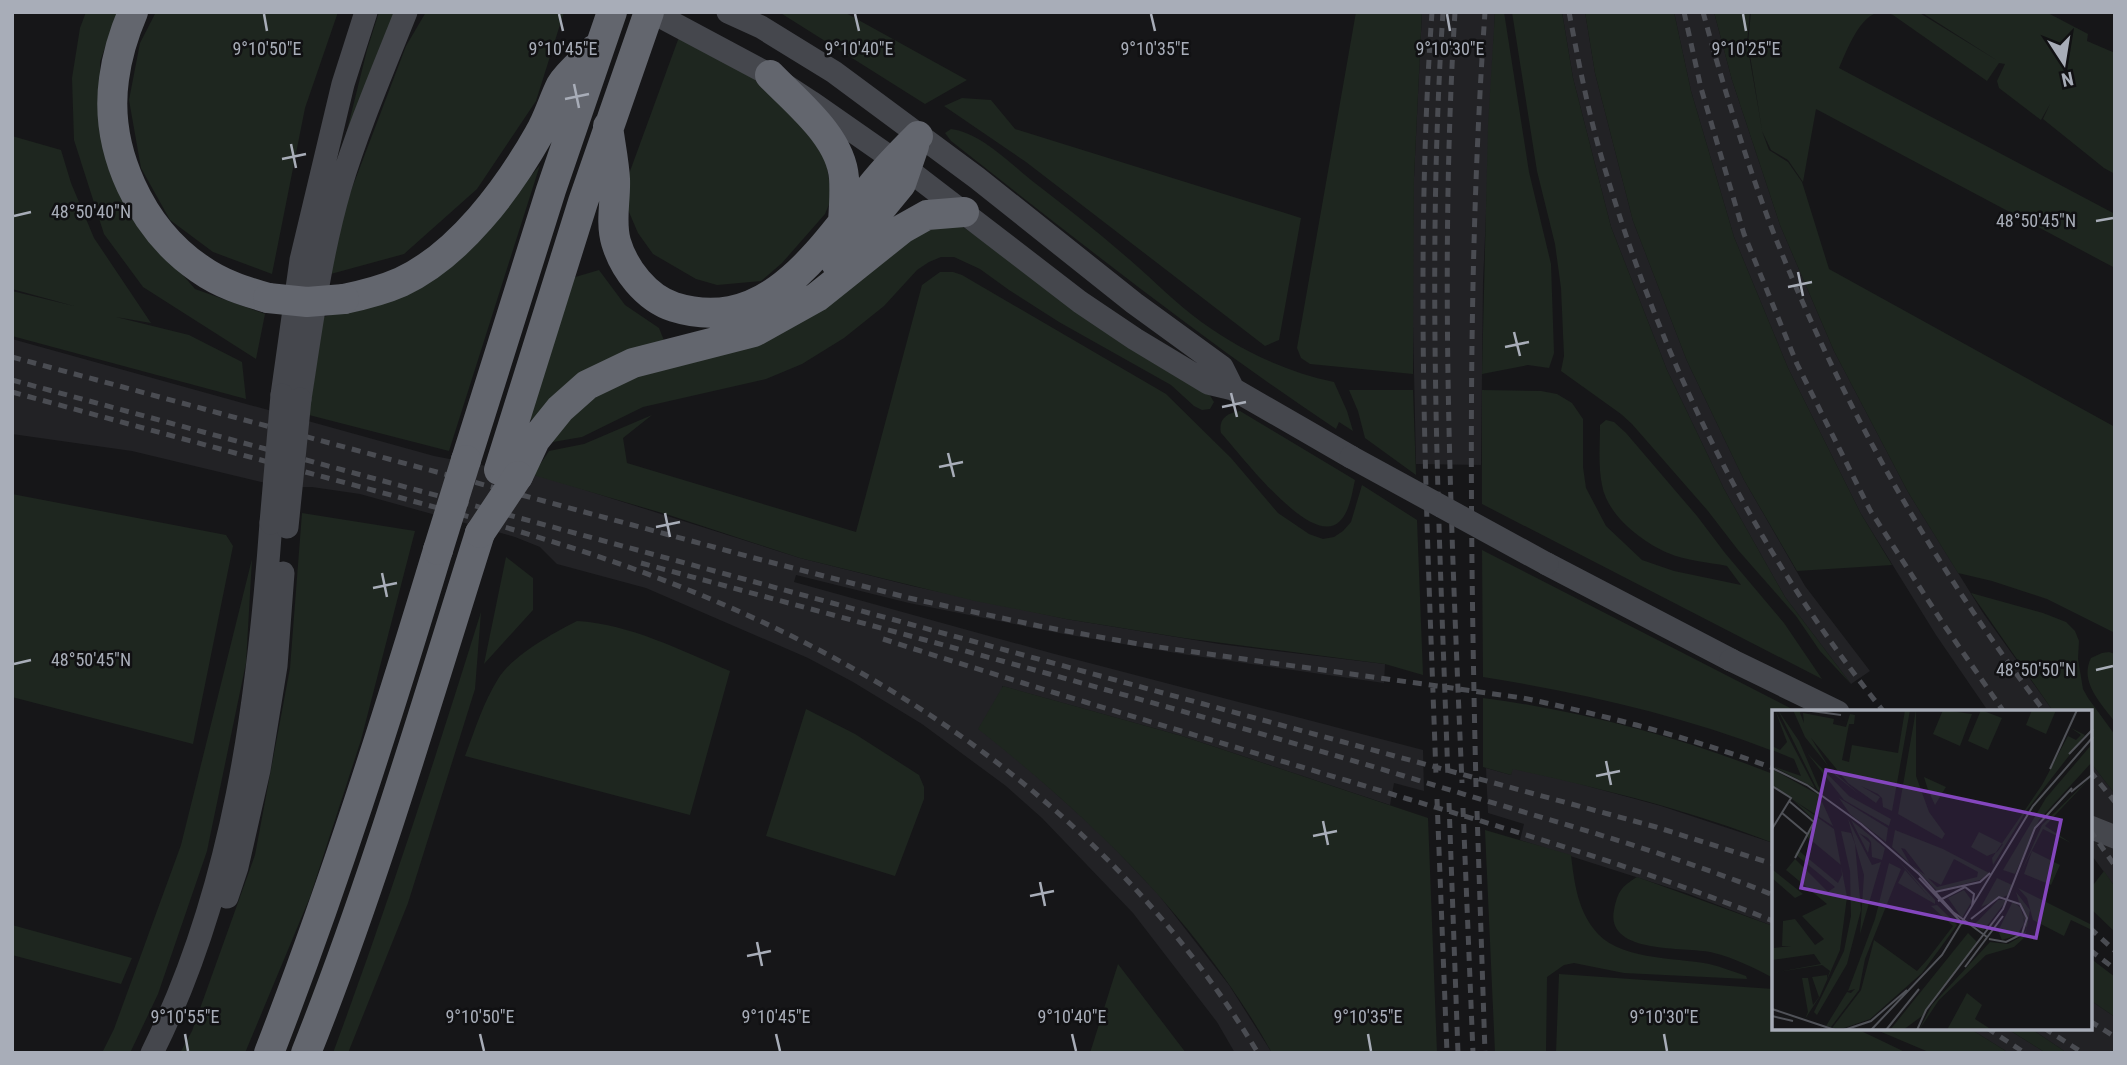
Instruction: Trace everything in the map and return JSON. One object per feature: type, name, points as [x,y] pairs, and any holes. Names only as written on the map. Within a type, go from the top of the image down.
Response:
[{"type":"highway","points":[[133,12],[117,58],[113,80],[114,128],[128,179],[146,215],[170,245],[200,269],[231,287],[268,298],[307,302],[370,294],[401,282],[432,263],[462,237],[517,170],[541,132],[563,83],[601,42]]},
{"type":"highway","points":[[269,1053],[355,815],[551,190],[612,12]]},
{"type":"highway","points":[[306,1053],[328,999],[388,827],[476,546],[508,473],[608,126],[632,56],[651,12]]},
{"type":"highway","points":[[770,75],[828,135],[836,149],[845,176],[843,222]]},
{"type":"highway","points":[[608,126],[615,179],[612,209],[615,240],[623,261],[635,279],[669,305],[691,312],[713,313],[736,310],[760,302],[782,288],[804,268],[843,222],[900,164],[918,136]]},
{"type":"highway","points":[[784,316],[838,260],[892,196],[901,184],[900,164]]},
{"type":"highway","points":[[508,473],[560,409],[587,385],[633,363],[754,332],[817,297],[902,229],[927,215],[964,212]]},
{"type":"main road","points":[[152,1053],[203,927],[236,802],[247,746],[279,525],[301,260],[343,84],[366,12]]},
{"type":"main road","points":[[291,397],[341,188],[373,95],[407,12]]},
{"type":"main road","points":[[651,12],[770,75],[900,164],[1070,295],[1135,340],[1208,383],[1233,390],[1547,564],[1731,660],[1834,710]]},
{"type":"main road","points":[[728,12],[761,27],[834,72],[976,178],[1123,295],[1222,367],[1233,390]]},
{"type":"main road","points":[[166,1053],[211,947],[237,867],[259,770],[276,666],[279,525]]},
{"type":"main road","points":[[2092,828],[2115,837]]},
{"type":"shaded area","points":[[86,12],[117,12],[100,62],[103,146],[134,218],[195,289],[265,314],[256,359],[143,287],[104,234],[74,140],[72,78],[80,28]]},
{"type":"shaded area","points":[[156,12],[338,12],[305,108],[272,274],[213,252],[170,220],[141,168],[129,100],[140,43]]},
{"type":"shaded area","points":[[379,12],[400,12],[330,199],[367,50]]},
{"type":"shaded area","points":[[426,12],[564,12],[536,101],[477,189],[404,254],[327,275],[335,233],[406,46]]},
{"type":"shaded area","points":[[779,12],[844,12],[967,80],[925,104]]},
{"type":"shaded area","points":[[1356,12],[1422,12],[1414,177],[1413,374],[1310,364],[1301,358],[1297,348]]},
{"type":"shaded area","points":[[1422,12],[1495,12],[1483,282],[1481,465],[1416,464],[1412,281]]},
{"type":"shaded area","points":[[1495,12],[1504,12],[1529,172],[1551,264],[1554,353],[1549,368],[1528,365],[1482,374],[1488,125]]},
{"type":"shaded area","points":[[1512,12],[1562,12],[1573,78],[1611,227],[1667,370],[1724,489],[1785,597],[1851,684],[1820,651],[1796,616],[1632,424],[1561,371],[1564,356],[1561,288],[1555,244],[1537,171]]},
{"type":"shaded area","points":[[1562,12],[1585,12],[1595,73],[1633,221],[1687,361],[1744,480],[1805,586],[1870,671],[1851,684],[1785,597],[1724,489],[1667,370],[1611,227],[1573,78]]},
{"type":"shaded area","points":[[1585,12],[1674,12],[1691,91],[1734,237],[1788,368],[1861,514],[1892,565],[1797,571],[1744,480],[1687,361],[1633,221],[1595,73]]},
{"type":"shaded area","points":[[1674,12],[1714,12],[1732,80],[1780,225],[1834,351],[1908,492],[1983,613],[2052,710],[1987,710],[1936,635],[1861,514],[1788,368],[1734,237],[1691,91]]},
{"type":"shaded area","points":[[1714,12],[1750,12],[1747,43],[1762,130],[1748,43],[1751,12],[1881,12],[1873,14],[1861,26],[1839,68],[2115,214],[2115,268],[1816,109],[1803,182],[1788,160],[1771,150],[1762,131],[1769,150],[1788,162],[1802,182],[1829,269],[2115,427],[2113,632],[2047,599],[1958,573],[1908,492],[1834,351],[1780,225],[1732,80]]},
{"type":"shaded area","points":[[1885,12],[1918,12],[1998,61],[1921,12],[2046,12],[2088,34],[2087,41],[2115,53],[2115,174],[2043,119],[2050,104],[2041,120],[1999,88],[1997,81],[2005,64],[1999,63],[1987,81]]},
{"type":"shaded area","points":[[679,37],[758,78],[822,138],[832,197],[825,214],[782,263],[761,281],[717,285],[696,279],[653,254],[638,233],[626,205],[629,174]]},
{"type":"shaded area","points":[[962,98],[991,100],[1015,129],[1301,218],[1279,340],[1265,346],[1026,162],[944,106]]},
{"type":"shaded area","points":[[951,129],[962,131],[994,149],[1112,244],[1207,326],[1241,347],[1277,364],[1334,382],[1353,431],[1339,422],[1336,429],[1189,325],[951,141],[945,133]]},
{"type":"shaded area","points":[[12,136],[61,150],[71,183],[94,238],[151,323],[116,317],[189,335],[242,362],[246,399],[12,336],[12,291],[74,306],[12,289]]},
{"type":"shaded area","points":[[540,165],[449,451],[309,415],[323,317],[400,298],[483,233]]},
{"type":"shaded area","points":[[924,226],[963,227],[1206,389],[1214,402],[1210,409],[1202,410],[1194,406],[1171,385],[1059,322],[980,269],[954,257],[941,257],[917,270],[884,306],[844,338],[802,364],[766,379],[643,407],[582,437],[547,443],[597,396]]},
{"type":"shaded area","points":[[599,270],[625,305],[659,328],[665,343],[529,421],[572,278]]},
{"type":"shaded area","points":[[940,272],[962,275],[1166,394],[1231,458],[1278,513],[1309,534],[1323,539],[1334,537],[1343,531],[1351,522],[1362,485],[1417,520],[1423,675],[1385,664],[1184,638],[975,601],[800,558],[669,515],[533,475],[549,451],[584,444],[652,415],[623,438],[627,463],[856,532],[922,285]]},
{"type":"shaded area","points":[[12,339],[434,456],[544,477],[800,558],[912,586],[1066,619],[1219,644],[1385,664],[1384,683],[1064,634],[909,603],[796,575],[794,582],[1051,653],[1423,750],[1424,791],[1394,783],[1390,805],[1182,736],[1002,686],[1026,767],[1101,834],[1158,894],[1229,985],[1272,1053],[1235,1053],[1217,1022],[1133,913],[1042,818],[1006,786],[922,724],[853,682],[808,658],[646,588],[557,564],[540,547],[515,537],[360,494],[312,487],[282,487],[132,451],[12,434]]},
{"type":"shaded area","points":[[1349,390],[1413,390],[1416,475],[1365,438]]},
{"type":"shaded area","points":[[1482,390],[1541,391],[1557,394],[1572,403],[1583,419],[1586,488],[1606,526],[1642,560],[1674,571],[1741,585],[1727,566],[1690,560],[1668,553],[1637,535],[1618,517],[1605,496],[1600,463],[1600,425],[1606,420],[1614,422],[1697,516],[1784,623],[1822,679],[1482,504]]},
{"type":"shaded area","points":[[1240,411],[1355,480],[1348,507],[1340,521],[1328,527],[1312,523],[1259,477],[1221,433],[1224,418]]},
{"type":"shaded area","points":[[12,494],[226,535],[233,546],[193,744],[12,697]]},
{"type":"shaded area","points":[[302,513],[415,531],[361,740],[310,897],[245,1053],[180,1053],[192,1031],[255,855],[290,668]]},
{"type":"shaded area","points":[[1482,550],[1794,710],[1772,710],[1772,751],[1702,726],[1630,706],[1483,677]]},
{"type":"shaded area","points":[[506,557],[533,578],[533,610],[484,664]]},
{"type":"shaded area","points":[[252,559],[246,663],[207,851],[158,994],[130,1053],[102,1053],[114,1029],[181,845]]},
{"type":"shaded area","points":[[1971,593],[2043,613],[2066,622],[2075,631],[2079,641],[2078,659],[2083,689],[2115,735],[2115,794],[2092,765],[2092,710],[2052,710]]},
{"type":"shaded area","points":[[481,612],[475,689],[408,903],[348,1053],[333,1053],[410,833]]},
{"type":"shaded area","points":[[577,621],[636,633],[730,671],[690,815],[465,756],[488,698],[504,670],[534,646]]},
{"type":"shaded area","points":[[2109,652],[2115,654],[2115,722],[2093,692],[2088,675],[2091,658]]},
{"type":"shaded area","points":[[1003,686],[1182,736],[1428,818],[1437,1053],[1272,1053],[1212,960],[1141,876],[1062,800],[978,729]]},
{"type":"shaded area","points":[[1483,698],[1557,710],[1631,727],[1703,748],[1772,774],[1772,843],[1710,820],[1611,792],[1513,769],[1511,775],[1483,767]]},
{"type":"shaded area","points":[[806,709],[855,734],[919,775],[924,787],[924,799],[895,876],[766,836]]},
{"type":"shaded area","points":[[2092,765],[2115,794],[2115,887],[2092,856]]},
{"type":"shaded area","points":[[1486,768],[1511,775],[1512,768],[1661,806],[1772,843],[1772,926],[1686,893],[1520,840],[1524,824],[1488,813]]},
{"type":"shaded area","points":[[1485,830],[1571,855],[1575,884],[1583,911],[1603,939],[1616,947],[1646,956],[1709,964],[1746,976],[1747,979],[1624,973],[1574,963],[1564,965],[1547,977],[1546,1053],[1495,1053]]},
{"type":"shaded area","points":[[2104,871],[2115,887],[2115,932],[2092,910],[2092,886]]},
{"type":"shaded area","points":[[1637,877],[1772,926],[1772,978],[1722,955],[1651,946],[1622,935],[1615,925],[1614,910],[1621,890]]},
{"type":"shaded area","points":[[12,925],[132,958],[121,984],[12,955]]},
{"type":"shaded area","points":[[2092,960],[2115,977],[2115,1017],[2092,1001]]},
{"type":"shaded area","points":[[1118,964],[1186,1053],[1090,1053]]},
{"type":"shaded area","points":[[1559,974],[1772,989],[1772,1030],[1859,1030],[1907,1053],[1556,1053]]},
{"type":"shaded area","points":[[2092,1001],[2115,1017],[2115,1053],[2067,1053],[2033,1030],[2092,1030]]},
{"type":"shaded area","points":[[1877,1030],[1972,1030],[2009,1053],[1931,1053]]},
{"type":"shaded area","points":[[1972,1030],[2009,1030],[2046,1053],[2009,1053]]},
{"type":"shaded area","points":[[2009,1030],[2033,1030],[2067,1053],[2046,1053]]},
{"type":"railway","points":[[1432,12],[1423,298],[1426,489],[1436,775]]},
{"type":"railway","points":[[1443,12],[1435,204],[1435,300],[1438,491],[1448,778]]},
{"type":"railway","points":[[1455,12],[1450,108],[1447,301],[1462,783]]},
{"type":"railway","points":[[1476,787],[1472,593],[1473,303],[1485,12]]},
{"type":"railway","points":[[1569,12],[1587,100],[1623,228],[1680,375],[1751,516],[1836,649],[1882,710]]},
{"type":"railway","points":[[1684,12],[1701,88],[1744,234],[1797,364],[1870,510],[2003,710]]},
{"type":"railway","points":[[1703,12],[1762,202],[1827,356],[1858,419],[1927,540],[1964,599],[2044,710]]},
{"type":"railway","points":[[12,357],[909,598],[1144,645],[1523,698],[1649,728],[1772,768]]},
{"type":"railway","points":[[12,380],[1656,827],[1772,864]]},
{"type":"railway","points":[[12,392],[437,508],[582,551],[685,588],[784,632],[878,683],[967,740],[1050,805],[1126,879],[1196,961],[1258,1053]]},
{"type":"railway","points":[[641,563],[1229,724],[1556,821],[1730,878],[1772,895]]},
{"type":"railway","points":[[883,639],[1546,841],[1638,871],[1772,921]]},
{"type":"railway","points":[[2092,773],[2115,802]]},
{"type":"railway","points":[[1437,799],[1447,1053]]},
{"type":"railway","points":[[1449,803],[1458,1053]]},
{"type":"railway","points":[[1463,808],[1473,1053]]},
{"type":"railway","points":[[1477,811],[1485,1053]]},
{"type":"railway","points":[[2092,833],[2115,866]]},
{"type":"railway","points":[[2092,930],[2115,951]]},
{"type":"railway","points":[[2092,952],[2115,969]]},
{"type":"railway","points":[[2092,1022],[2115,1037]]},
{"type":"railway","points":[[1990,1030],[2025,1053]]},
{"type":"railway","points":[[2047,1030],[2083,1053]]}]
